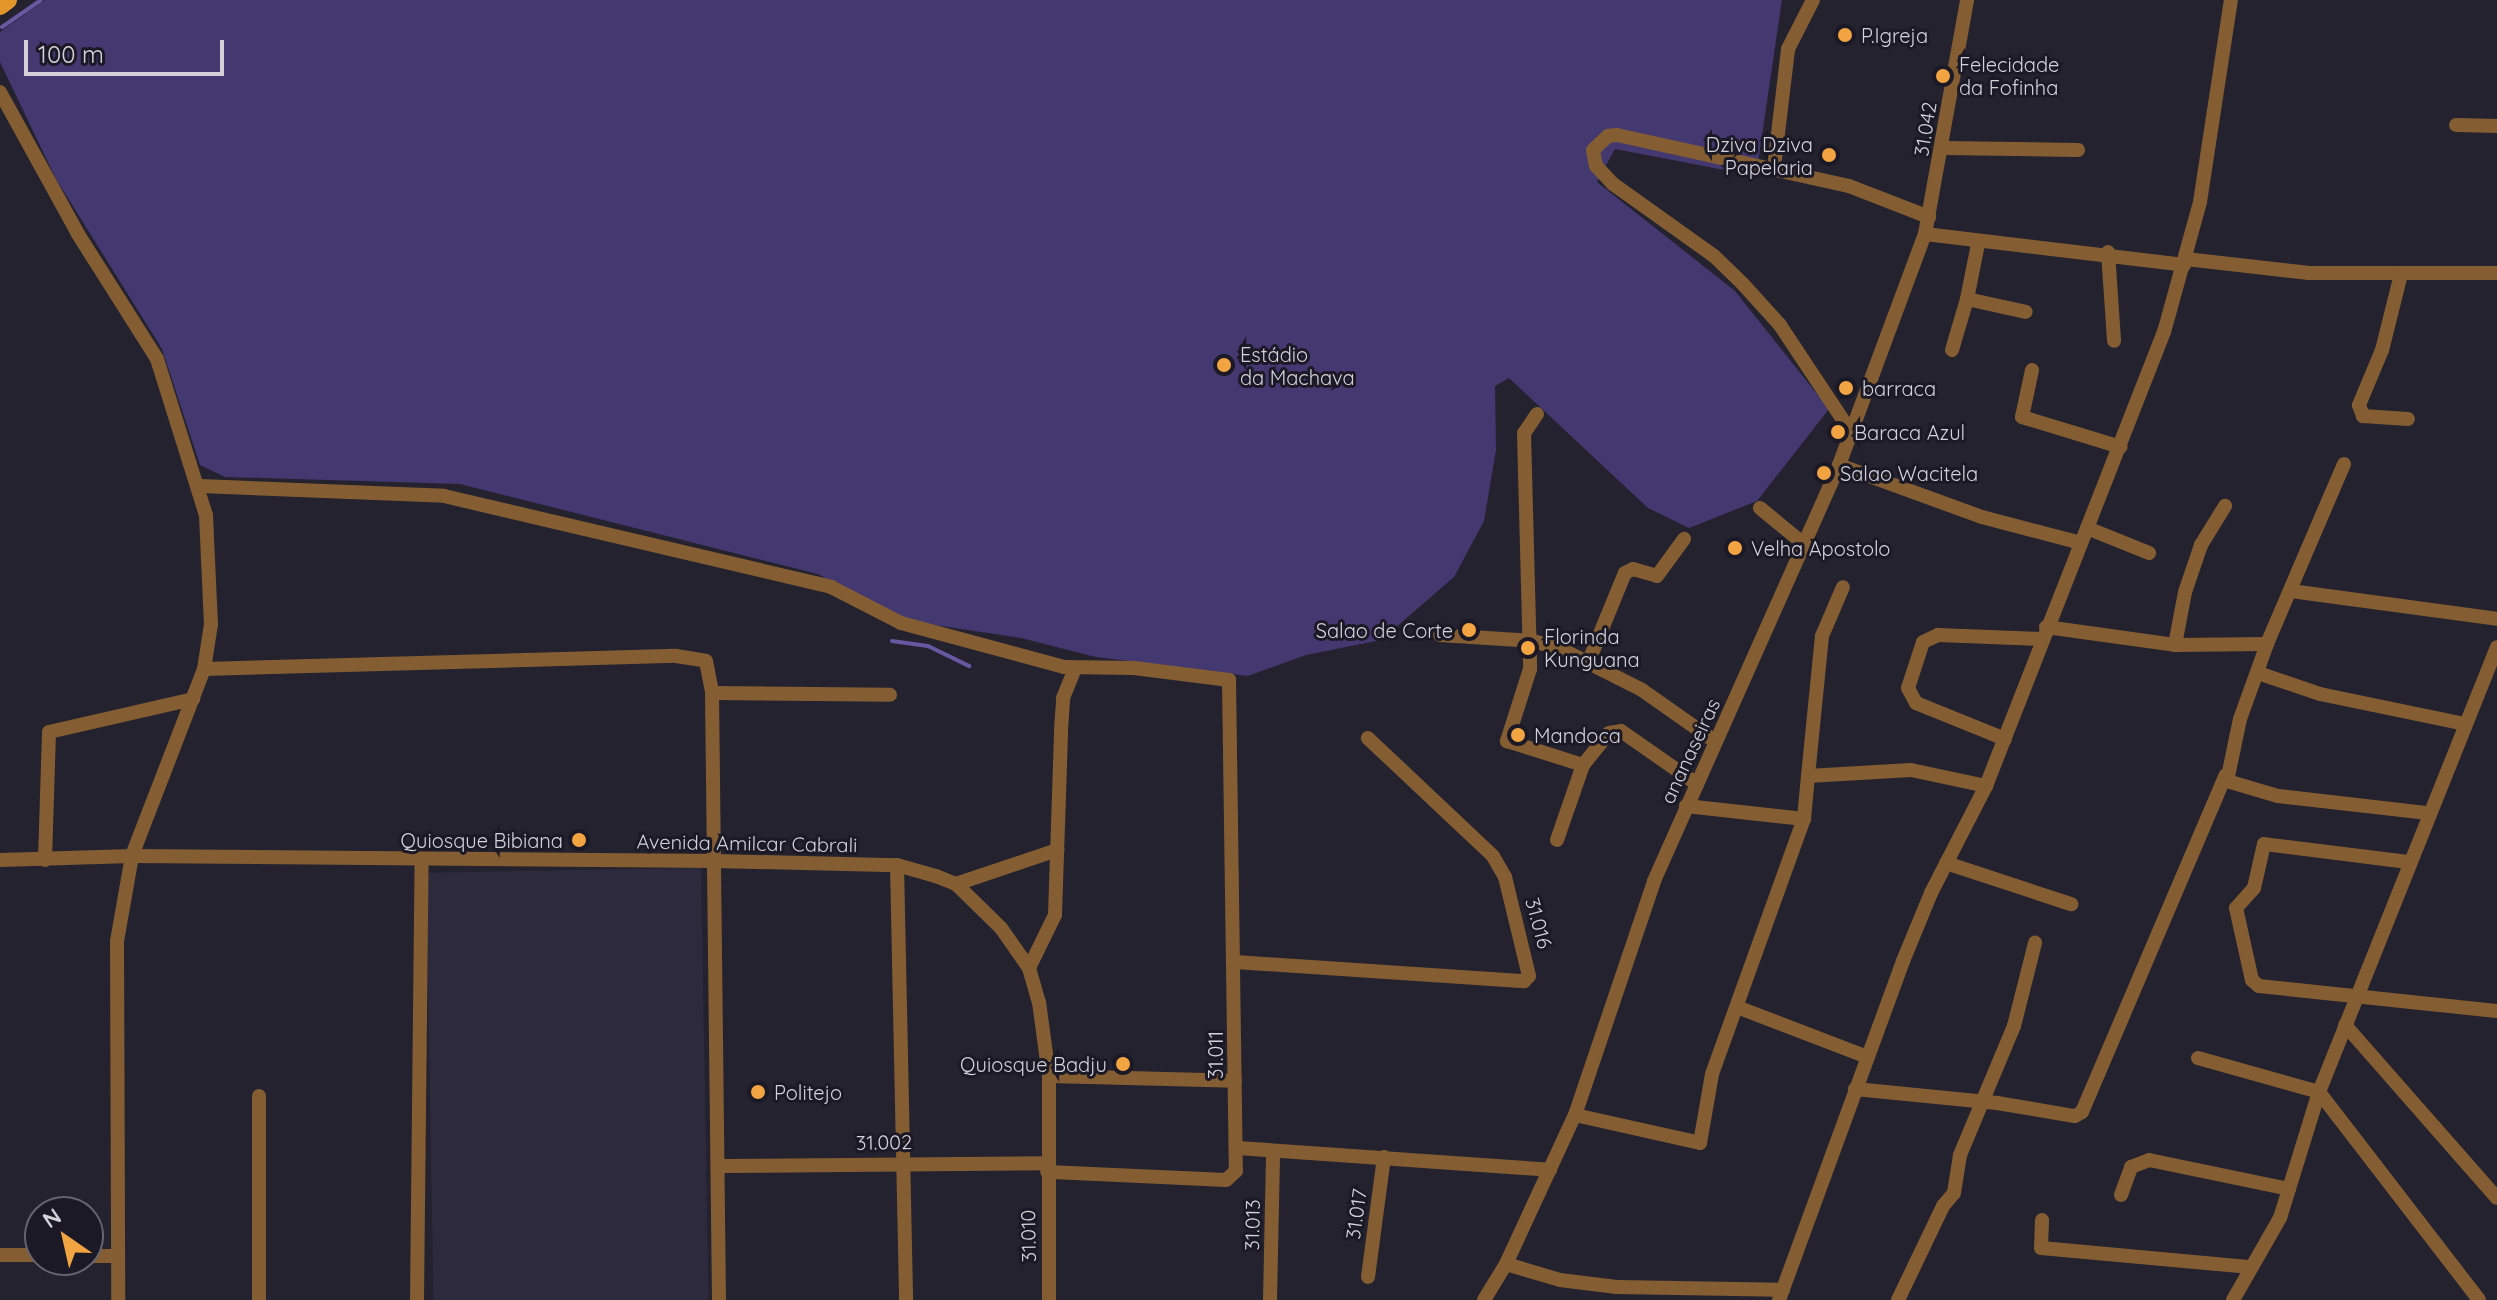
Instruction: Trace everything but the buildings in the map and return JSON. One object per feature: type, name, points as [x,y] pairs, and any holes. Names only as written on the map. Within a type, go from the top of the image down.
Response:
[{"type":"main road","points":[[0,6],[8,0]]},
{"type":"street","points":[[1774,167],[1788,49],[1813,0]]},
{"type":"street","name":"31.042","points":[[1929,217],[1967,0]]},
{"type":"street","points":[[1506,1264],[1560,1280],[1617,1287],[1781,1295],[1867,1057],[1946,863],[1986,786],[2043,633],[2121,447],[2185,262],[2200,202],[2231,0]]},
{"type":"street","points":[[0,92],[78,234],[157,359],[200,486],[210,575],[204,669],[132,856],[117,941],[118,1300]]},
{"type":"street","points":[[2456,125],[2497,126]]},
{"type":"street","points":[[1849,429],[1795,346],[1743,284],[1714,256],[1613,184],[1596,166],[1593,150],[1608,136],[1617,135],[1774,167],[1849,186],[1929,217]]},
{"type":"street","points":[[1943,148],[2078,150]]},
{"type":"street","name":"ananaseiras","points":[[1484,1300],[1506,1264],[1575,1115],[1654,881],[1839,465],[1849,429],[1929,217]]},
{"type":"street","points":[[1925,234],[1978,244],[2108,252],[2309,273],[2497,273]]},
{"type":"street","points":[[1952,350],[1967,299],[1978,244]]},
{"type":"street","points":[[2108,252],[2114,341]]},
{"type":"street","points":[[2401,274],[2382,350],[2359,405],[2363,416],[2408,419]]},
{"type":"street","points":[[1967,299],[2026,312]]},
{"type":"street","points":[[2032,370],[2022,417],[2121,447]]},
{"type":"street","points":[[1537,414],[1524,433],[1533,641],[1523,700],[1507,741],[1583,765]]},
{"type":"street","points":[[1855,1089],[1979,1101],[2075,1116],[2082,1112],[2226,775],[2267,644],[2344,464]]},
{"type":"street","points":[[1839,465],[1982,517],[2081,543]]},
{"type":"street","points":[[200,486],[444,496],[831,587],[901,623],[1075,669],[1063,698],[1055,915],[1029,968]]},
{"type":"street","points":[[2175,645],[2185,592],[2201,545],[2225,506]]},
{"type":"street","points":[[1760,508],[1805,545]]},
{"type":"street","points":[[2087,528],[2149,553]]},
{"type":"street","points":[[1588,663],[1625,573],[1633,569],[1657,576],[1684,539]]},
{"type":"street","points":[[1575,1115],[1700,1143],[1712,1074],[1804,819],[1822,636],[1843,587]]},
{"type":"street","points":[[2291,591],[2497,619]]},
{"type":"street","points":[[2005,739],[1916,703],[1908,688],[1923,642],[1938,635],[2043,633],[2175,645],[2267,644]]},
{"type":"street","points":[[1440,635],[1533,641],[1588,663],[1658,700],[1716,742]]},
{"type":"street","points":[[2233,1300],[2280,1218],[2319,1092],[2408,862],[2493,665],[2497,647]]},
{"type":"street","points":[[204,669],[693,656],[709,666],[722,1166],[719,1300]]},
{"type":"street","name":"31.011","points":[[1075,669],[1134,668],[1229,680],[1238,1148]]},
{"type":"street","points":[[2258,673],[2320,694],[2465,724]]},
{"type":"street","points":[[712,693],[890,695]]},
{"type":"street","points":[[45,860],[49,732],[193,699]]},
{"type":"street","points":[[1557,840],[1583,765],[1614,730],[1697,784]]},
{"type":"street","name":"31.016","points":[[1235,962],[1524,981],[1529,976],[1505,877],[1493,856],[1368,738]]},
{"type":"street","points":[[1808,776],[1911,770],[1986,786]]},
{"type":"street","points":[[2226,775],[2235,785],[2278,796],[2428,813]]},
{"type":"street","points":[[1686,806],[1804,819]]},
{"type":"street","points":[[2408,862],[2268,842],[2261,848],[2254,888],[2238,902],[2237,919],[2255,984],[2497,1011]]},
{"type":"street","points":[[956,884],[1057,850]]},
{"type":"street","name":"Avenida Amilcar Cabrali","points":[[0,860],[132,856],[897,865],[956,884],[996,922],[1029,968]]},
{"type":"street","points":[[417,1300],[422,859]]},
{"type":"street","points":[[1946,863],[2071,904]]},
{"type":"street","points":[[897,865],[906,1300]]},
{"type":"street","points":[[1898,1300],[1943,1206],[1954,1193],[1960,1155],[1979,1101],[2014,1026],[2035,943]]},
{"type":"street","name":"31.010","points":[[1029,968],[1049,1076],[1049,1300]]},
{"type":"street","points":[[1737,1007],[1867,1057]]},
{"type":"street","points":[[2345,1025],[2496,1194]]},
{"type":"street","points":[[2198,1058],[2319,1092],[2479,1300]]},
{"type":"street","points":[[1049,1076],[1235,1081]]},
{"type":"street","points":[[259,1096],[259,1300]]},
{"type":"street","points":[[1238,1148],[1550,1170]]},
{"type":"street","name":"31.002","points":[[722,1166],[905,1162],[1047,1167],[1226,1180],[1236,1171],[1238,1148]]},
{"type":"street","name":"31.013","points":[[1270,1300],[1273,1152]]},
{"type":"street","name":"31.017","points":[[1368,1277],[1384,1157]]},
{"type":"street","points":[[2121,1195],[2131,1167],[2149,1160],[2289,1189]]},
{"type":"street","points":[[2042,1220],[2041,1248],[2251,1267]]},
{"type":"street","points":[[0,1255],[24,1255]]},
{"type":"street","points":[[104,1256],[118,1256]]},
{"type":"shaded area","points":[[45,0],[1782,0],[1756,176],[1615,149],[1597,182],[1735,291],[1829,409],[1757,501],[1689,528],[1648,508],[1509,378],[1495,386],[1496,450],[1484,521],[1454,577],[1381,640],[1306,655],[1248,676],[1096,657],[1021,638],[901,620],[818,574],[460,484],[225,477],[200,465],[162,349],[56,179],[0,62],[0,32]]},
{"type":"shaded area","points":[[701,868],[709,1300],[433,1300],[426,873]]},
{"type":"waterway","points":[[2,27],[41,0]]},
{"type":"waterway","points":[[892,641],[928,646],[969,666]]},
{"type":"place","name":"P.Igreja","points":[[1845,35]]},
{"type":"place","name":"Felecidade da Fofinha","points":[[1943,76]]},
{"type":"place","name":"Dziva Dziva Papelaria","points":[[1829,155]]},
{"type":"place","name":"Estádio da Machava","points":[[1224,365]]},
{"type":"place","name":"barraca","points":[[1846,388]]},
{"type":"place","name":"Baraca Azul","points":[[1838,432]]},
{"type":"place","name":"Salao Wacitela","points":[[1824,473]]},
{"type":"place","name":"Velha Apostolo","points":[[1735,548]]},
{"type":"place","name":"Salao de Corte","points":[[1469,630]]},
{"type":"place","name":"Florinda Kunguana","points":[[1528,648]]},
{"type":"place","name":"Mandoca","points":[[1518,735]]},
{"type":"place","name":"Quiosque Bibiana","points":[[579,840]]},
{"type":"place","name":"Quiosque Badju","points":[[1123,1064]]},
{"type":"place","name":"Politejo","points":[[758,1092]]}]
